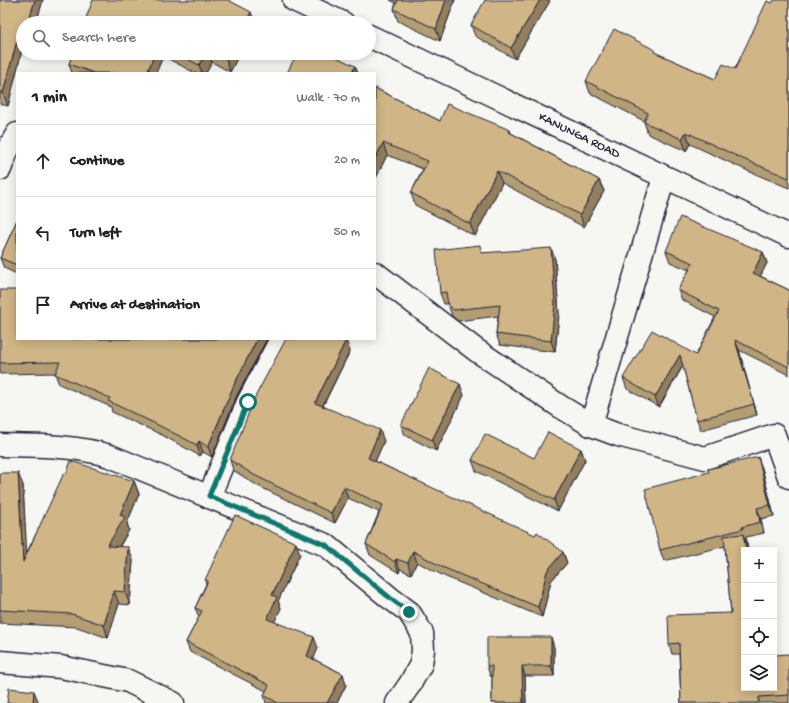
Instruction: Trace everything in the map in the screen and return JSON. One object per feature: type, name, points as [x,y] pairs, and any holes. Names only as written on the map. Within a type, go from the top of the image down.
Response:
[{"type":"street","points":[[294,0],[327,16]]},
{"type":"street","name":"KANUNGA ROAD","points":[[376,39],[789,236]]},
{"type":"street","points":[[0,169],[7,151],[16,136]]},
{"type":"street","points":[[591,425],[664,176]]},
{"type":"street","points":[[376,274],[476,350],[561,407],[591,425],[618,435],[705,458],[774,435],[789,477]]},
{"type":"street","points":[[209,496],[248,402],[280,340]]},
{"type":"street","points":[[0,445],[52,446],[92,450],[209,496],[326,545],[409,612],[422,633],[423,650],[421,664],[397,703]]},
{"type":"street","points":[[1,665],[61,667],[128,681],[173,703]]},
{"type":"building","points":[[0,0],[35,0],[30,16],[16,16],[16,44],[3,93],[0,93]]},
{"type":"building","points":[[93,0],[228,0],[251,12],[249,16],[87,16]]},
{"type":"building","points":[[398,0],[446,0],[436,29],[394,9]]},
{"type":"building","points":[[485,0],[540,0],[511,48],[471,25]]},
{"type":"building","points":[[774,0],[789,0],[789,178],[743,159],[686,132],[682,139],[644,122],[648,113],[586,81],[614,29],[655,50],[654,52],[715,79],[723,64],[735,69],[767,1],[772,3]]},
{"type":"building","points":[[70,60],[152,60],[147,72],[91,72],[69,64]]},
{"type":"building","points":[[189,60],[202,60],[199,65]]},
{"type":"building","points":[[294,60],[343,60],[355,66],[352,72],[288,72]]},
{"type":"building","points":[[376,89],[440,121],[447,104],[510,130],[509,132],[599,180],[580,215],[497,171],[470,224],[411,193],[428,161],[383,143],[376,157]]},
{"type":"building","points":[[680,217],[763,252],[753,273],[789,290],[789,367],[735,340],[754,404],[697,420],[680,355],[655,397],[623,378],[652,330],[696,355],[719,311],[678,290],[693,263],[666,251]]},
{"type":"building","points":[[16,222],[16,265],[0,258]]},
{"type":"building","points":[[480,245],[481,253],[551,248],[555,303],[551,341],[496,334],[500,305],[454,310],[448,305],[446,292],[440,293],[436,250]]},
{"type":"building","points":[[0,290],[16,290],[16,340],[256,340],[233,387],[208,447],[199,441],[197,445],[108,401],[110,398],[55,374],[60,362],[0,363]]},
{"type":"building","points":[[285,340],[346,340],[315,403],[380,430],[368,458],[535,535],[537,532],[563,552],[547,571],[538,607],[442,567],[413,551],[408,563],[396,559],[395,562],[366,544],[383,505],[344,487],[331,513],[254,475],[230,460],[255,397]]},
{"type":"building","points":[[429,368],[460,384],[432,440],[401,425]]},
{"type":"building","points":[[548,432],[581,449],[554,500],[472,460],[485,434],[534,458]]},
{"type":"building","points":[[758,457],[770,505],[757,508],[760,522],[742,527],[743,529],[660,550],[645,489],[709,472],[708,469]]},
{"type":"building","points":[[71,461],[134,481],[120,515],[125,517],[107,546],[128,547],[125,592],[114,591],[104,625],[72,614],[0,610],[0,473],[18,473],[23,562]]},
{"type":"building","points":[[235,515],[296,543],[272,595],[277,597],[267,619],[314,637],[307,656],[343,674],[327,703],[278,703],[264,695],[269,685],[186,642],[202,611],[195,608],[208,581],[205,580]]},
{"type":"building","points":[[743,534],[745,547],[741,547],[741,691],[777,691],[777,655],[789,654],[789,695],[759,697],[759,703],[681,703],[679,643],[669,644],[668,615],[731,613],[724,536]]},
{"type":"building","points":[[487,637],[551,637],[551,666],[522,666],[523,703],[492,703],[492,666],[487,666]]},
{"type":"building","points":[[9,688],[34,691],[33,703],[7,703]]},
{"type":"route","points":[[248,402],[209,496],[326,545],[409,612]]}]
